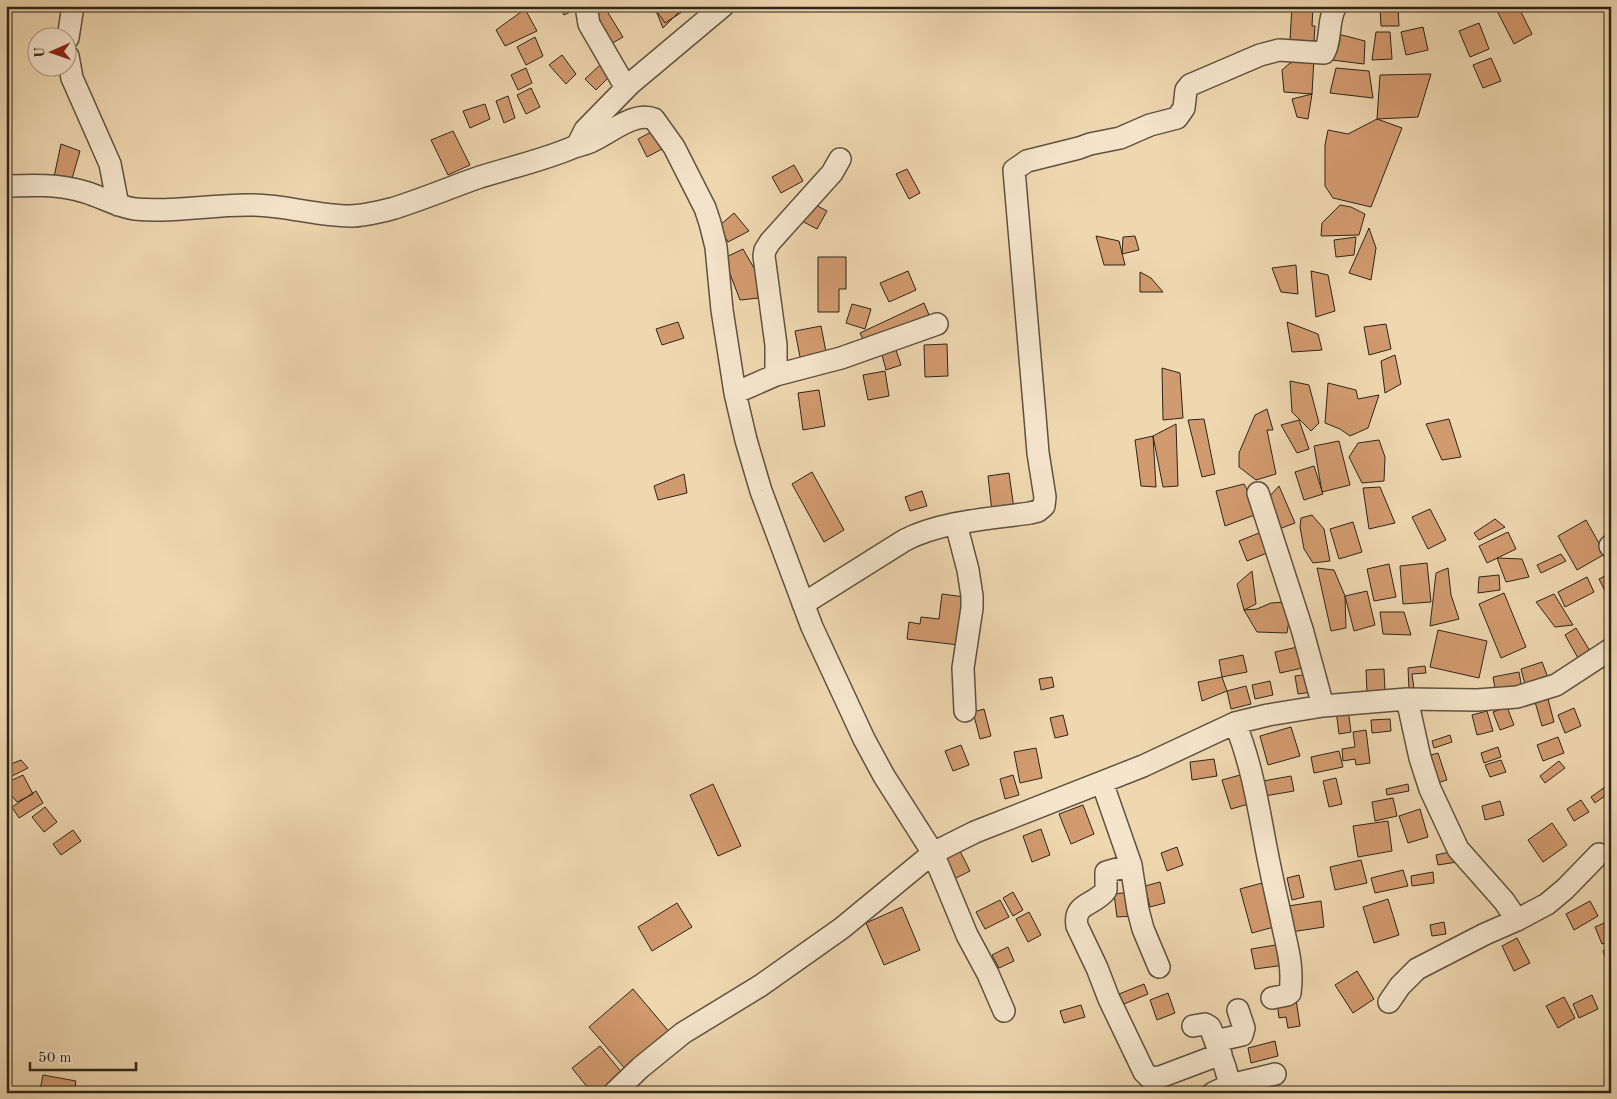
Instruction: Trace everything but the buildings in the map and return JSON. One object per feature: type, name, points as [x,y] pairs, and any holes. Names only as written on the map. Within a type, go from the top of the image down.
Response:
[{"type":"street","points":[[70,28],[73,6]]},
{"type":"street","points":[[586,6],[589,24],[626,88]]},
{"type":"street","points":[[577,146],[585,130],[626,88],[723,6]]},
{"type":"street","points":[[803,604],[920,532],[956,524],[1030,513],[1038,511],[1044,506],[1045,497],[1038,453],[1014,170],[1027,161],[1120,138],[1150,125],[1177,118],[1184,108],[1186,90],[1190,85],[1238,63],[1279,50],[1324,52],[1327,48],[1336,6]]},
{"type":"street","points":[[72,78],[110,164],[118,205]]},
{"type":"street","points":[[6,186],[43,185],[61,187],[85,192],[134,209],[161,210],[218,205],[275,206],[316,213],[352,216],[391,209],[480,177],[562,152],[591,142],[631,120],[645,117],[654,119],[669,139],[705,208],[710,223],[716,248],[722,310],[735,393],[761,491],[812,628],[864,739],[894,792],[933,853],[967,935],[988,974],[1004,1011]]},
{"type":"street","points":[[776,375],[776,345],[764,256],[765,250],[832,173],[840,159]]},
{"type":"street","points":[[735,393],[776,375],[841,358],[937,324]]},
{"type":"street","points":[[1258,493],[1302,629],[1323,706]]},
{"type":"street","points":[[956,524],[968,570],[972,596],[962,678],[965,711]]},
{"type":"street","points":[[614,1093],[640,1068],[683,1033],[760,986],[842,928],[933,853],[975,832],[1174,752],[1235,723],[1268,715],[1323,706],[1407,699],[1477,700],[1517,697],[1556,685],[1611,649]]},
{"type":"street","points":[[1407,699],[1428,782],[1454,842],[1463,857],[1504,901],[1517,920]]},
{"type":"street","points":[[1235,723],[1245,748],[1260,809],[1270,870],[1291,963],[1292,980],[1290,992],[1287,996],[1272,998]]},
{"type":"street","points":[[1102,782],[1131,865],[1143,929],[1159,967]]},
{"type":"street","points":[[1389,1002],[1404,982],[1418,969],[1551,902],[1600,854]]},
{"type":"street","points":[[1131,865],[1106,872],[1106,890],[1098,899],[1078,910],[1077,926],[1144,1072],[1150,1078],[1160,1077],[1243,1034],[1244,1028],[1238,1010]]},
{"type":"street","points":[[1193,1026],[1208,1025],[1218,1048],[1221,1089],[1275,1074]]}]
